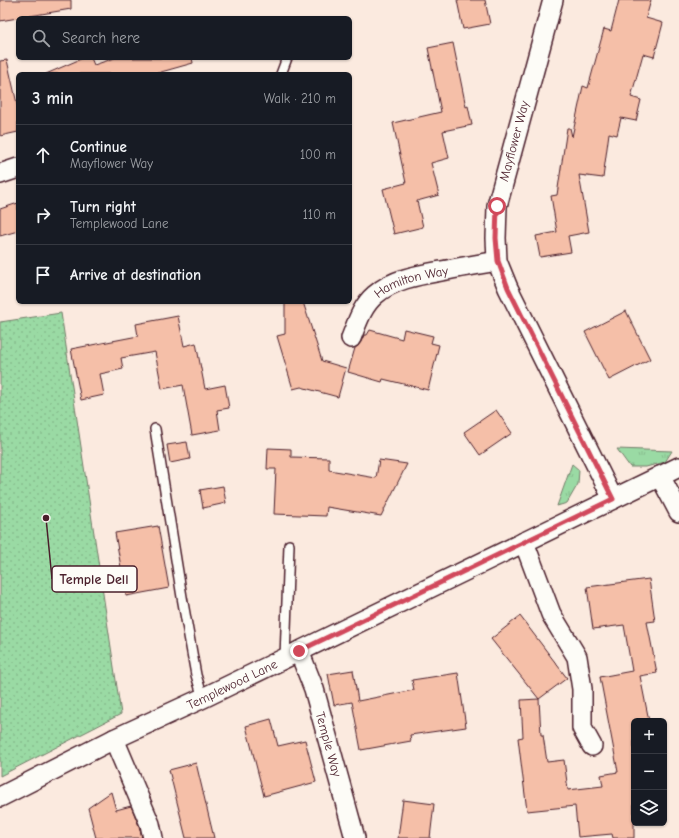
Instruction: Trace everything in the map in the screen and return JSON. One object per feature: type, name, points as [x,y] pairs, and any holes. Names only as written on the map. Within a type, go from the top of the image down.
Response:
[{"type":"street","name":"Mayflower Way","points":[[552,0],[497,206],[496,238],[498,261],[508,288],[613,499]]},
{"type":"street","points":[[0,174],[16,169]]},
{"type":"street","name":"Hamilton Way","points":[[351,338],[367,303],[375,295],[387,287],[414,275],[498,261]]},
{"type":"street","name":"Templewood Lane","points":[[0,797],[114,739],[203,698],[679,467]]},
{"type":"street","points":[[660,476],[679,512]]},
{"type":"street","points":[[524,542],[550,614],[577,657],[582,689],[582,728],[592,746]]},
{"type":"street","name":"Temple Way","points":[[292,655],[314,689],[355,838]]},
{"type":"street","points":[[114,739],[150,824],[153,838]]},
{"type":"lane","points":[[282,72],[286,60]]},
{"type":"lane","points":[[155,429],[182,598],[196,676],[203,698]]},
{"type":"lane","points":[[289,544],[292,655]]},
{"type":"green space","points":[[61,313],[121,714],[0,776],[0,322]]},
{"type":"green space","points":[[617,449],[672,451],[665,462],[646,467],[630,467]]},
{"type":"green space","points":[[572,464],[579,470],[578,484],[567,503],[557,506]]},
{"type":"building","points":[[0,0],[71,0],[71,9],[30,16],[16,16],[16,18],[0,21]]},
{"type":"building","points":[[457,0],[485,0],[490,24],[463,29]]},
{"type":"building","points":[[619,0],[651,0],[646,18],[663,23],[654,57],[643,54],[631,97],[641,100],[636,121],[621,118],[617,135],[609,133],[603,178],[579,175],[589,232],[568,236],[571,252],[540,257],[536,236],[557,232],[551,196],[557,195],[567,128],[570,128],[572,137],[583,86],[588,88],[604,29],[611,31]]},
{"type":"building","points":[[453,43],[466,107],[468,106],[472,125],[443,131],[449,158],[431,163],[439,195],[417,201],[423,227],[394,234],[383,189],[406,183],[393,123],[441,112],[428,48]]},
{"type":"building","points":[[7,60],[16,99],[16,132],[0,136],[0,61]]},
{"type":"building","points":[[78,60],[92,60],[94,65],[109,60],[192,60],[193,63],[161,72],[51,72]]},
{"type":"building","points":[[16,204],[16,232],[0,236],[0,209]]},
{"type":"building","points":[[285,304],[304,304],[322,361],[346,368],[338,397],[301,387],[293,389],[277,336],[285,334]]},
{"type":"building","points":[[626,311],[650,359],[609,380],[585,332]]},
{"type":"building","points":[[178,316],[184,346],[196,343],[205,389],[225,385],[229,408],[217,410],[220,430],[192,435],[183,385],[162,389],[155,352],[121,358],[123,369],[100,374],[104,395],[81,400],[71,349],[138,336],[136,324]]},
{"type":"building","points":[[404,329],[433,336],[431,343],[439,345],[428,390],[383,379],[382,382],[348,372],[355,348],[361,342],[364,335],[367,335],[370,330],[402,339]]},
{"type":"building","points":[[496,410],[512,433],[480,455],[464,432]]},
{"type":"building","points":[[187,442],[190,459],[170,463],[167,445]]},
{"type":"building","points":[[268,448],[291,449],[291,457],[329,458],[329,470],[376,478],[379,460],[407,464],[381,516],[327,507],[326,516],[274,514],[276,469],[267,469]]},
{"type":"building","points":[[223,486],[226,503],[203,508],[200,490]]},
{"type":"building","points":[[158,526],[169,588],[126,596],[115,533]]},
{"type":"building","points":[[649,579],[655,621],[647,622],[657,673],[640,676],[648,718],[631,718],[631,826],[634,826],[634,838],[613,838],[612,834],[578,837],[575,806],[527,811],[518,738],[523,737],[521,700],[539,699],[541,735],[543,735],[547,762],[564,760],[568,790],[603,786],[601,775],[618,772],[600,677],[632,671],[624,625],[593,629],[587,587]]},
{"type":"building","points":[[520,616],[567,678],[539,699],[491,639]]},
{"type":"building","points":[[353,670],[358,701],[414,690],[412,680],[458,673],[466,727],[410,735],[411,741],[361,750],[352,702],[334,705],[328,674]]},
{"type":"building","points":[[271,719],[278,746],[305,740],[316,782],[264,796],[246,726]]},
{"type":"building","points":[[196,763],[214,838],[186,838],[169,770]]},
{"type":"building","points":[[111,792],[116,810],[131,806],[142,838],[96,838],[88,808]]},
{"type":"building","points":[[403,800],[434,804],[430,838],[398,838]]},
{"type":"place","name":"Temple Dell","points":[[46,518]]},
{"type":"route","points":[[299,651],[613,499],[508,288],[498,261],[496,238],[497,206]]}]
